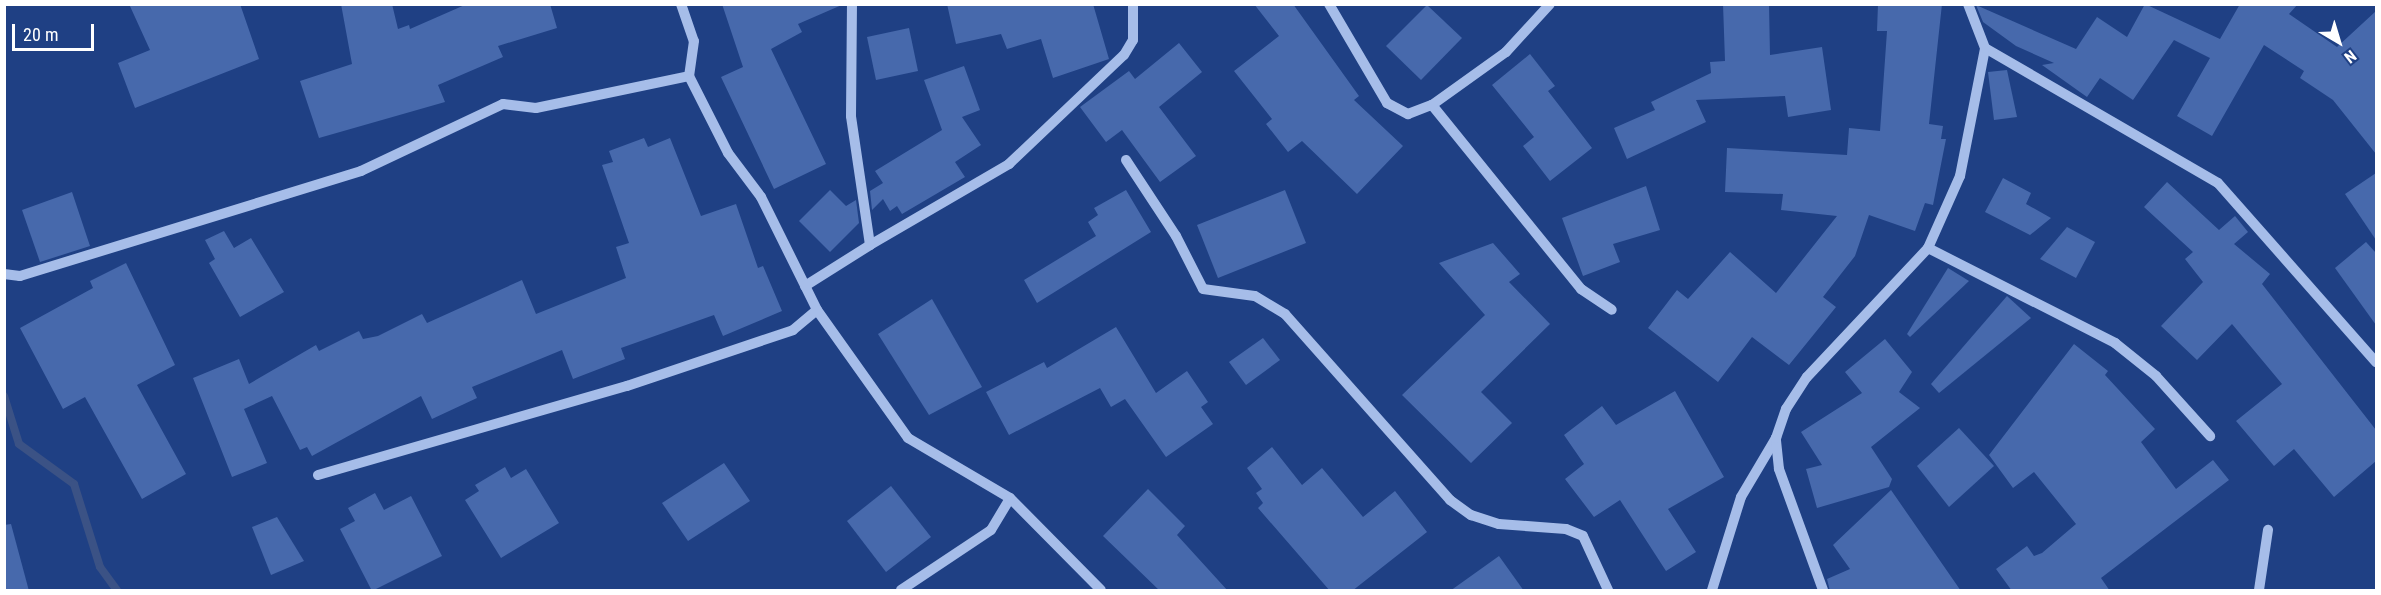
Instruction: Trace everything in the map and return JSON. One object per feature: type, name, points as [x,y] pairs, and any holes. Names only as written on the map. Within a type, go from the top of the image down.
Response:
[{"type":"street","points":[[681,4],[694,41],[689,76],[806,286],[817,310],[908,438],[1010,498],[1101,591]]},
{"type":"street","points":[[852,4],[851,116],[870,245]]},
{"type":"street","points":[[806,286],[870,245],[1010,164],[1124,55],[1133,40],[1133,4]]},
{"type":"street","points":[[1329,4],[1387,103],[1408,114],[1432,105],[1506,52],[1550,4]]},
{"type":"street","points":[[1712,591],[1741,497],[1776,438],[1786,409],[1807,377],[1928,248],[1960,176],[1985,48],[1968,4]]},
{"type":"street","points":[[1985,48],[2218,183],[2376,362]]},
{"type":"street","points":[[4,274],[20,276],[361,171],[503,104],[536,108],[689,76]]},
{"type":"street","points":[[1432,105],[1581,290],[1612,310]]},
{"type":"street","points":[[1126,160],[1176,236],[1203,289],[1255,296],[1285,314],[1450,500],[1470,515],[1582,536],[1608,591]]},
{"type":"street","points":[[1928,248],[2115,343],[2156,376],[2211,436]]},
{"type":"street","points":[[318,475],[627,386],[793,330],[817,310]]},
{"type":"street","points":[[1776,438],[1779,469],[1823,591]]},
{"type":"street","points":[[901,591],[991,530],[1010,498]]},
{"type":"street","points":[[2259,591],[2268,530]]},
{"type":"building","points":[[129,4],[240,4],[259,59],[135,108],[118,63],[150,50]]},
{"type":"building","points":[[341,4],[392,4],[398,29],[409,25],[410,29],[467,4],[550,4],[557,28],[498,46],[503,57],[438,85],[445,102],[319,138],[300,81],[352,64]]},
{"type":"building","points":[[722,4],[844,4],[798,24],[802,32],[771,49],[826,164],[774,189],[721,77],[743,67]]},
{"type":"building","points":[[947,4],[1093,4],[1109,59],[1053,78],[1041,39],[1007,49],[1001,34],[956,44]]},
{"type":"building","points":[[1254,4],[1293,4],[1359,96],[1354,100],[1403,146],[1357,194],[1302,141],[1288,152],[1266,124],[1272,119],[1234,71],[1279,36]]},
{"type":"building","points":[[1723,4],[1769,4],[1770,55],[1822,47],[1831,110],[1788,117],[1785,96],[1696,100],[1706,122],[1627,159],[1614,128],[1655,110],[1651,102],[1711,73],[1710,62],[1725,61]]},
{"type":"building","points":[[1878,4],[1942,4],[1929,124],[1943,126],[1941,139],[1946,139],[1933,205],[1925,203],[1915,231],[1869,215],[1855,256],[1823,297],[1836,307],[1789,365],[1752,337],[1718,382],[1648,328],[1677,290],[1688,299],[1730,252],[1776,293],[1837,216],[1781,210],[1783,194],[1725,192],[1727,148],[1847,155],[1849,128],[1880,131],[1887,31],[1877,31]]},
{"type":"building","points":[[2145,4],[2220,39],[2240,4],[2298,4],[2289,14],[2337,47],[2376,11],[2376,154],[2333,100],[2300,78],[2304,71],[2264,45],[2212,136],[2177,116],[2210,58],[2174,40],[2133,100],[2100,78],[2087,97],[2042,65],[2054,63],[2016,46],[1983,22],[1976,5],[2076,49],[2097,17],[2127,37]]},
{"type":"building","points":[[1427,5],[1462,38],[1421,80],[1386,46]]},
{"type":"building","points":[[909,28],[918,71],[876,80],[867,37]]},
{"type":"building","points":[[1179,43],[1202,72],[1159,107],[1196,156],[1160,182],[1122,130],[1106,142],[1080,107],[1129,71],[1135,79]]},
{"type":"building","points":[[1530,54],[1555,86],[1548,91],[1592,148],[1550,181],[1523,146],[1534,137],[1492,85]]},
{"type":"building","points":[[964,66],[980,110],[962,117],[981,145],[955,162],[965,177],[902,214],[897,206],[890,211],[883,199],[872,210],[870,191],[883,183],[875,171],[942,130],[924,80]]},
{"type":"building","points":[[2007,70],[2017,117],[1994,120],[1988,72]]},
{"type":"building","points":[[644,138],[648,147],[670,138],[701,216],[736,204],[758,268],[763,266],[782,311],[723,336],[714,315],[621,348],[625,359],[573,379],[562,350],[472,387],[477,398],[432,419],[421,396],[312,456],[307,447],[300,450],[272,396],[244,409],[267,463],[232,477],[193,378],[239,359],[249,384],[316,345],[319,351],[359,331],[363,339],[378,336],[422,314],[427,323],[522,280],[536,314],[626,278],[616,247],[629,243],[602,165],[613,162],[609,151]]},
{"type":"building","points":[[2376,173],[2376,240],[2345,194]]},
{"type":"building","points":[[2003,178],[2031,193],[2026,204],[2051,218],[2030,235],[1985,212]]},
{"type":"building","points":[[2167,182],[2219,230],[2235,216],[2248,232],[2234,244],[2270,274],[2262,284],[2376,430],[2376,461],[2334,497],[2294,449],[2274,466],[2236,421],[2282,384],[2232,324],[2197,360],[2161,326],[2203,282],[2185,259],[2193,252],[2144,207]]},
{"type":"building","points":[[1646,186],[1660,230],[1613,244],[1620,262],[1583,276],[1562,218]]},
{"type":"building","points":[[830,190],[846,206],[856,200],[859,223],[830,252],[799,221]]},
{"type":"building","points":[[1126,190],[1151,232],[1037,303],[1024,280],[1096,236],[1088,222],[1098,215],[1094,208]]},
{"type":"building","points":[[1285,190],[1306,243],[1218,278],[1197,225]]},
{"type":"building","points":[[72,192],[90,246],[40,262],[22,210]]},
{"type":"building","points":[[2067,227],[2095,242],[2076,278],[2040,259]]},
{"type":"building","points":[[224,231],[234,248],[251,238],[284,292],[240,317],[209,263],[215,259],[205,240]]},
{"type":"building","points":[[2366,242],[2376,253],[2376,325],[2335,268]]},
{"type":"building","points":[[1493,243],[1520,274],[1509,282],[1550,324],[1481,392],[1512,423],[1471,463],[1402,395],[1485,315],[1439,263]]},
{"type":"building","points":[[126,263],[175,365],[137,385],[186,474],[142,499],[85,397],[63,409],[20,328],[93,288],[90,281]]},
{"type":"building","points":[[1948,268],[1969,281],[1910,337],[1907,334]]},
{"type":"building","points":[[2007,296],[2031,318],[1939,393],[1931,384]]},
{"type":"building","points":[[932,299],[982,387],[929,415],[878,334]]},
{"type":"building","points":[[1116,327],[1156,393],[1187,371],[1208,402],[1201,407],[1213,424],[1166,457],[1125,399],[1111,407],[1100,388],[1009,435],[986,392],[1044,362],[1047,368]]},
{"type":"building","points":[[1263,338],[1280,360],[1246,385],[1229,362]]},
{"type":"building","points":[[1885,339],[1912,372],[1899,392],[1920,408],[1871,447],[1892,479],[1889,487],[1817,508],[1806,469],[1822,465],[1801,432],[1862,393],[1845,372]]},
{"type":"building","points":[[2074,344],[2108,371],[2105,375],[2155,429],[2141,442],[2176,489],[2213,460],[2229,480],[2101,578],[2110,591],[2012,591],[1996,569],[2027,546],[2034,556],[2042,553],[2076,524],[2034,472],[2013,488],[1989,455]]},
{"type":"building","points":[[1675,391],[1724,477],[1668,509],[1696,552],[1666,571],[1620,500],[1594,517],[1565,479],[1584,464],[1564,435],[1602,406],[1616,425]]},
{"type":"building","points":[[1959,428],[1994,466],[1949,507],[1917,466]]},
{"type":"building","points":[[1272,447],[1302,485],[1322,468],[1363,517],[1395,491],[1427,532],[1352,591],[1330,591],[1258,508],[1263,503],[1256,493],[1262,489],[1247,468]]},
{"type":"building","points":[[724,463],[750,501],[688,541],[662,503]]},
{"type":"building","points":[[505,467],[511,478],[526,469],[559,523],[501,558],[465,500],[479,491],[475,485]]},
{"type":"building","points":[[891,486],[931,537],[886,572],[847,521]]},
{"type":"building","points":[[1148,489],[1185,526],[1177,535],[1228,591],[1160,591],[1103,536]]},
{"type":"building","points":[[1891,490],[1961,591],[1830,591],[1827,579],[1850,569],[1833,545]]},
{"type":"building","points":[[375,493],[384,510],[411,496],[442,556],[372,591],[340,529],[355,521],[348,508]]},
{"type":"building","points":[[277,517],[304,561],[271,575],[252,527]]},
{"type":"building","points":[[11,524],[29,591],[4,591],[4,525]]},
{"type":"building","points":[[1499,556],[1524,591],[1450,591]]},
{"type":"waterway","points":[[4,396],[19,444],[74,484],[100,567],[117,590]]}]
